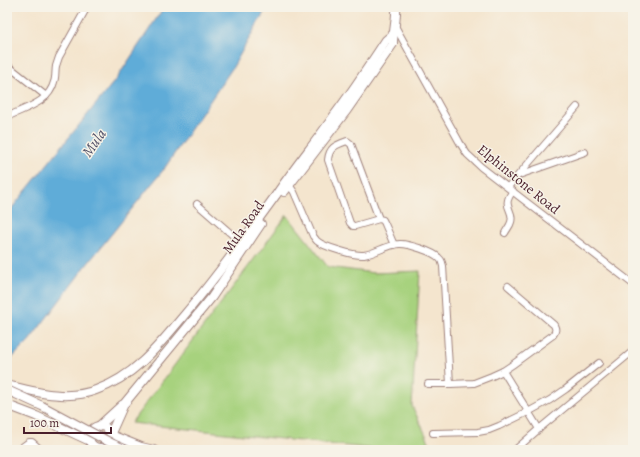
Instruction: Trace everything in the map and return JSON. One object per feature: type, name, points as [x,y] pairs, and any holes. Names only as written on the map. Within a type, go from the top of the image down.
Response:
[{"type":"main road","points":[[394,30],[397,17],[396,7]]},
{"type":"main road","name":"Mula Road","points":[[111,434],[124,404],[212,297],[215,282],[353,96],[386,40],[394,30]]},
{"type":"main road","points":[[7,385],[38,393],[66,396],[88,393],[106,386],[127,374],[146,360],[192,306],[215,282]]},
{"type":"main road","points":[[7,390],[42,406],[127,450]]},
{"type":"main road","points":[[98,427],[107,428],[111,434],[111,441],[105,448],[101,449],[93,446],[90,441],[91,432],[124,404]]},
{"type":"main road","points":[[9,406],[36,416],[90,441]]},
{"type":"main road","points":[[111,434],[154,450]]},
{"type":"street","points":[[7,116],[39,102],[52,89],[59,57],[87,7]]},
{"type":"street","name":"Elphinstone Road","points":[[394,30],[467,154],[481,167],[633,284]]},
{"type":"street","points":[[7,65],[46,96]]},
{"type":"street","points":[[508,187],[576,107]]},
{"type":"street","points":[[379,219],[356,226],[353,226],[350,223],[328,160],[329,154],[335,145],[347,141],[351,144],[379,219],[383,220],[394,245]]},
{"type":"street","points":[[518,176],[585,152]]},
{"type":"street","points":[[288,182],[294,192],[313,236],[317,241],[323,244],[357,255],[364,255],[401,243],[420,248],[439,257],[443,266],[450,384]]},
{"type":"street","points":[[505,233],[512,220],[507,202],[508,197],[513,192]]},
{"type":"street","points":[[198,204],[243,244]]},
{"type":"street","points":[[428,384],[474,383],[492,376],[512,365],[553,335],[556,328],[554,325],[508,286]]},
{"type":"street","points":[[515,450],[633,351]]},
{"type":"street","points":[[433,432],[478,432],[499,426],[550,400],[599,363]]},
{"type":"street","points":[[503,371],[539,429]]},
{"type":"street","points":[[18,450],[29,442],[32,442],[41,450]]},
{"type":"green space","points":[[287,215],[328,267],[374,273],[420,271],[412,406],[433,450],[385,450],[131,423]]},
{"type":"water","name":"Mula","points":[[164,7],[267,7],[233,67],[164,169],[85,267],[29,341],[7,363],[7,214],[117,78]]}]
